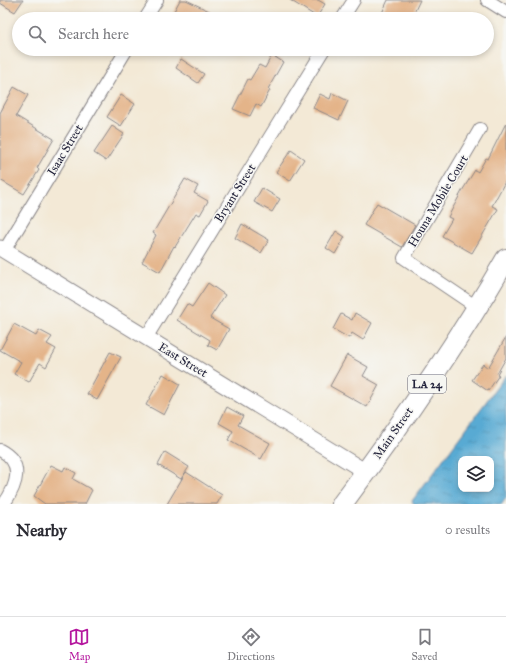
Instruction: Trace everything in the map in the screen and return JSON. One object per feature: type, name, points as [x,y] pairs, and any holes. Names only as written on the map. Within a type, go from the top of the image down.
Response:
[{"type":"main road","name":"Main Street","points":[[342,504],[366,472],[478,308],[506,259]]},
{"type":"street","points":[[149,12],[157,0]]},
{"type":"street","points":[[346,12],[354,0]]},
{"type":"street","points":[[487,0],[506,12]]},
{"type":"street","name":"Isaac Street","points":[[2,249],[123,56]]},
{"type":"street","name":"Bryant Street","points":[[146,338],[320,56]]},
{"type":"street","name":"Houna Mobile Court","points":[[478,308],[404,258],[480,129]]},
{"type":"street","name":"East Street","points":[[2,249],[366,472]]},
{"type":"street","points":[[0,450],[12,458],[16,470],[16,482],[4,504]]},
{"type":"water","points":[[506,375],[506,498],[502,504],[414,504],[412,501]]},
{"type":"building","points":[[0,0],[23,0],[15,12],[0,3]]},
{"type":"building","points":[[180,0],[186,0],[211,12],[174,12]]},
{"type":"building","points":[[290,0],[318,0],[325,4],[320,12],[309,12]]},
{"type":"building","points":[[388,0],[420,0],[414,12],[382,12]]},
{"type":"building","points":[[271,56],[283,62],[268,89],[270,90],[261,107],[256,104],[250,116],[233,109],[248,79],[250,80],[259,65],[265,68]]},
{"type":"building","points":[[181,59],[204,74],[198,83],[176,68]]},
{"type":"building","points":[[14,87],[28,95],[16,116],[54,139],[37,168],[39,170],[24,194],[0,180],[0,113]]},
{"type":"building","points":[[332,93],[348,101],[339,120],[313,108],[320,94],[330,99]]},
{"type":"building","points":[[121,95],[135,104],[121,126],[107,117]]},
{"type":"building","points":[[506,123],[506,180],[492,206],[498,209],[472,253],[442,236],[452,219],[448,217],[462,191],[475,170],[478,172],[486,158],[488,159]]},
{"type":"building","points":[[112,126],[124,134],[106,161],[94,153]]},
{"type":"building","points":[[291,150],[304,159],[290,181],[276,172]]},
{"type":"building","points":[[185,179],[198,186],[194,193],[208,201],[200,215],[196,213],[175,247],[174,246],[160,272],[142,262],[156,235],[153,233]]},
{"type":"building","points":[[262,188],[280,199],[272,212],[254,202]]},
{"type":"building","points":[[377,203],[415,225],[402,247],[364,225]]},
{"type":"building","points":[[242,224],[269,240],[261,253],[235,238]]},
{"type":"building","points":[[336,231],[345,237],[335,254],[326,248]]},
{"type":"building","points":[[208,283],[225,295],[210,318],[229,329],[217,350],[208,345],[210,340],[177,320],[187,304],[192,307]]},
{"type":"building","points":[[355,313],[372,323],[363,340],[352,333],[349,338],[333,329],[341,314],[352,320]]},
{"type":"building","points":[[14,324],[36,336],[39,330],[52,337],[47,344],[56,349],[46,367],[40,363],[29,382],[14,374],[21,362],[0,350]]},
{"type":"building","points":[[506,337],[506,358],[497,374],[499,375],[488,391],[472,380],[483,364],[488,368]]},
{"type":"building","points":[[110,352],[121,357],[97,400],[87,394]]},
{"type":"building","points":[[347,355],[368,367],[363,376],[379,385],[367,407],[330,386]]},
{"type":"building","points":[[163,374],[180,384],[164,415],[146,405]]},
{"type":"building","points":[[227,407],[243,416],[238,425],[270,443],[261,459],[228,440],[233,431],[219,423]]},
{"type":"building","points":[[165,452],[189,467],[181,479],[158,465]]},
{"type":"building","points":[[51,465],[63,471],[65,467],[76,473],[73,479],[92,490],[85,504],[45,504],[34,496]]},
{"type":"building","points":[[186,472],[222,495],[217,504],[167,504]]}]
